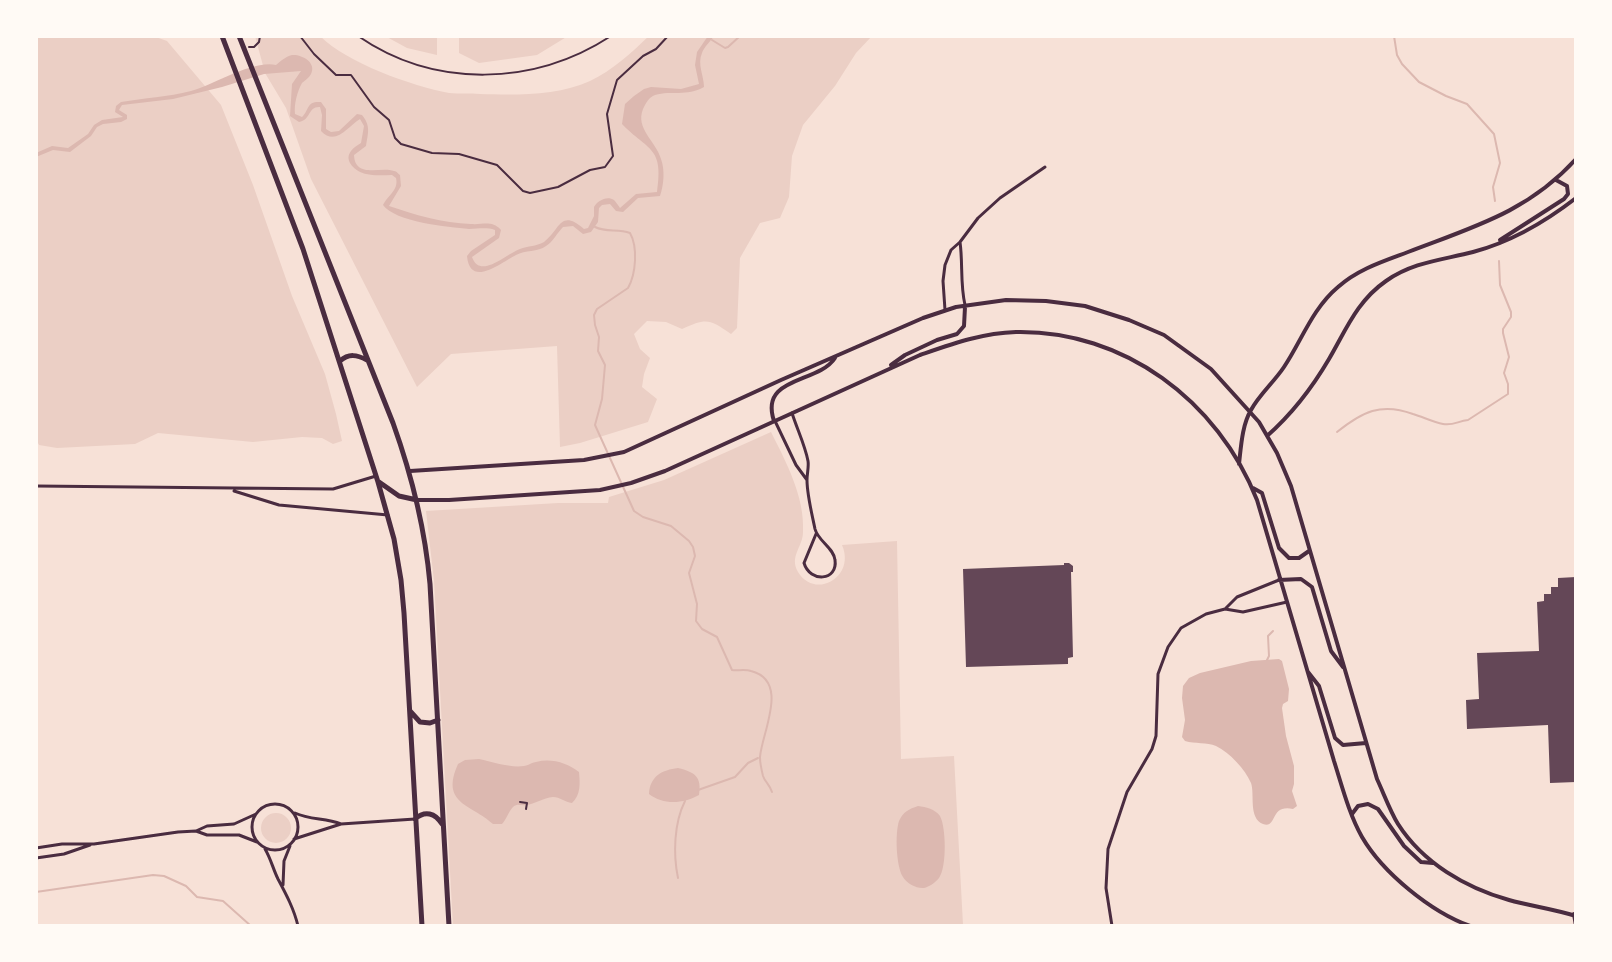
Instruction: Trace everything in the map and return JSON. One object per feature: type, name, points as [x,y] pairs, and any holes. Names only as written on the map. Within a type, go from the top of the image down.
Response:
[{"type":"main road","points":[[222,36],[303,249],[388,515],[401,580],[422,926]]},
{"type":"main road","points":[[239,36],[368,360],[410,471],[417,500],[430,584],[449,926]]},
{"type":"main road","points":[[340,362],[351,355],[368,360]]},
{"type":"main road","points":[[377,479],[399,496],[417,500]]},
{"type":"main road","points":[[410,710],[420,722],[438,720]]},
{"type":"main road","points":[[415,819],[422,814],[431,814],[438,818],[444,829]]},
{"type":"street","points":[[1239,464],[1250,411],[1285,365],[1319,307],[1339,286],[1376,264],[1504,214],[1556,180],[1576,159]]},
{"type":"street","points":[[945,311],[943,281],[951,250],[989,208],[1045,167]]},
{"type":"street","points":[[1491,246],[1564,199],[1568,194],[1567,186],[1556,180]]},
{"type":"street","points":[[1267,436],[1290,414],[1313,384],[1353,315],[1373,291],[1411,267],[1491,246],[1540,223],[1576,198]]},
{"type":"street","points":[[883,372],[905,355],[957,334],[964,326],[966,306],[961,283],[963,259],[960,242]]},
{"type":"street","points":[[410,471],[584,460],[624,452],[923,318],[966,306],[1006,300],[1046,301],[1085,306],[1129,320],[1164,335],[1211,369],[1259,422],[1277,453],[1291,486],[1377,779],[1398,825],[1420,851],[1455,878],[1482,892],[1575,915],[1576,926]]},
{"type":"street","points":[[417,500],[600,490],[631,483],[665,471],[883,372],[957,342],[987,335],[1016,332],[1063,335],[1128,357],[1169,382],[1202,412],[1251,486],[1306,671],[1361,835],[1397,879],[1447,915],[1470,926]]},
{"type":"street","points":[[807,480],[796,465],[775,421],[771,399],[782,388],[829,366],[836,356]]},
{"type":"street","points":[[792,413],[809,463],[807,480],[816,534],[804,563],[812,575],[822,577],[835,568],[835,559],[816,534]]},
{"type":"street","points":[[36,486],[333,489],[377,479]]},
{"type":"street","points":[[1251,486],[1262,493],[1279,548],[1289,558],[1299,558],[1310,550]]},
{"type":"street","points":[[231,489],[279,505],[388,515]]},
{"type":"street","points":[[1225,609],[1237,597],[1279,580],[1301,579],[1312,587],[1331,651],[1345,669]]},
{"type":"street","points":[[1112,926],[1106,888],[1108,849],[1127,792],[1152,749],[1156,736],[1158,674],[1168,647],[1181,628],[1206,614],[1225,609],[1243,612],[1287,602]]},
{"type":"street","points":[[1306,671],[1319,686],[1335,738],[1343,745],[1366,743]]},
{"type":"street","points":[[1352,814],[1358,806],[1368,804],[1378,809],[1404,846],[1421,862],[1436,863]]},
{"type":"street","points":[[36,848],[196,831],[207,826],[234,824],[272,805],[284,806],[311,819],[329,819],[341,824]]},
{"type":"street","points":[[283,885],[284,861],[298,824],[291,811]]},
{"type":"street","points":[[257,813],[252,828],[257,842]]},
{"type":"street","points":[[294,839],[341,824],[415,819]]},
{"type":"street","points":[[196,831],[207,835],[239,835],[277,850],[290,844]]},
{"type":"street","points":[[36,858],[64,854],[94,844]]},
{"type":"street","points":[[263,846],[283,885],[298,926]]},
{"type":"lane","points":[[358,36],[381,50],[415,64],[450,73],[487,76],[524,72],[559,63],[611,36]]},
{"type":"path","points":[[243,47],[254,47],[260,36]]},
{"type":"path","points":[[300,36],[336,75],[351,75],[374,107],[389,120],[395,138],[401,144],[432,153],[459,154],[493,162],[523,191],[530,193],[558,187],[610,162],[613,150],[607,114],[617,80],[668,36]]},
{"type":"path","points":[[520,802],[527,803],[526,809]]},
{"type":"shaded area","points":[[37,36],[153,36],[167,41],[221,105],[292,296],[325,374],[342,441],[333,444],[322,438],[302,437],[253,442],[158,433],[135,444],[57,448],[39,445],[36,439]]},
{"type":"shaded area","points":[[255,36],[320,36],[346,55],[381,72],[449,93],[536,94],[564,90],[598,77],[649,36],[872,36],[803,125],[792,156],[789,197],[780,218],[760,223],[740,258],[737,328],[731,334],[708,322],[682,329],[666,322],[647,321],[634,334],[640,349],[650,358],[642,387],[657,399],[648,422],[560,447],[557,346],[451,354],[417,387],[311,179],[286,108],[265,73]]},
{"type":"shaded area","points":[[385,36],[437,36],[437,55],[407,48]]},
{"type":"shaded area","points":[[459,36],[568,36],[537,55],[479,63],[459,53]]},
{"type":"shaded area","points":[[708,36],[714,36],[701,57],[704,87],[691,92],[655,95],[643,109],[644,129],[662,163],[664,177],[660,196],[638,198],[623,212],[616,211],[610,204],[602,205],[598,222],[591,232],[583,234],[573,226],[563,227],[543,248],[520,253],[480,272],[469,266],[467,256],[495,235],[495,230],[436,225],[410,220],[389,211],[383,205],[395,189],[396,178],[362,173],[349,159],[351,151],[361,143],[364,126],[360,119],[342,134],[332,137],[321,131],[320,107],[313,109],[306,119],[299,122],[290,116],[292,84],[301,71],[264,74],[173,99],[122,105],[119,110],[127,115],[127,119],[97,127],[91,136],[70,152],[53,150],[36,157],[36,153],[52,146],[68,148],[102,120],[123,117],[115,112],[121,102],[191,91],[245,69],[276,65],[292,55],[300,56],[310,62],[312,70],[299,90],[295,114],[302,117],[311,104],[321,102],[326,109],[326,129],[331,132],[339,131],[357,114],[362,115],[368,126],[366,146],[354,155],[355,162],[364,169],[396,171],[400,175],[401,186],[389,206],[439,220],[498,227],[501,230],[499,238],[472,257],[481,266],[487,266],[520,249],[544,242],[565,221],[570,220],[584,229],[588,228],[594,216],[594,207],[602,199],[615,201],[620,208],[636,194],[657,192],[659,177],[656,157],[622,124],[625,104],[651,87],[681,89],[699,84],[695,65],[697,52]]},
{"type":"shaded area","points":[[771,432],[783,455],[801,506],[803,532],[795,561],[798,572],[805,580],[823,584],[839,575],[845,556],[842,545],[897,541],[901,759],[954,756],[963,925],[453,926],[434,581],[426,511],[608,503],[609,497],[664,480]]},
{"type":"shaded area","points":[[1279,659],[1289,689],[1288,701],[1282,708],[1294,766],[1292,791],[1297,806],[1280,810],[1268,825],[1255,817],[1251,783],[1236,762],[1216,746],[1185,741],[1182,737],[1185,720],[1182,698],[1183,686],[1189,678],[1200,673],[1251,661]]},
{"type":"shaded area","points":[[479,759],[513,766],[548,761],[564,764],[579,772],[578,793],[572,803],[553,797],[516,805],[502,824],[493,824],[460,802],[453,787],[458,764]]},
{"type":"shaded area","points":[[678,768],[696,776],[699,795],[673,802],[649,794],[658,775]]},
{"type":"shaded area","points":[[918,806],[933,810],[940,816],[944,838],[942,873],[924,888],[915,887],[904,879],[897,849],[899,821],[907,811]]},
{"type":"shaded area","points":[[276,813],[287,817],[291,828],[287,839],[276,843],[265,839],[261,828],[265,817]]},
{"type":"building","points":[[1064,563],[1073,566],[1073,657],[1068,658],[1068,664],[966,667],[963,569]]},
{"type":"building","points":[[1576,577],[1576,782],[1550,783],[1548,725],[1467,729],[1466,700],[1479,699],[1477,653],[1539,651],[1537,602],[1544,601],[1544,594],[1551,594],[1551,587],[1558,587],[1558,578]]},
{"type":"waterway","points":[[712,40],[725,48],[740,36]]},
{"type":"waterway","points":[[1394,36],[1397,55],[1419,82],[1467,104],[1494,134],[1500,163],[1493,187],[1495,201]]},
{"type":"waterway","points":[[595,227],[630,233],[635,260],[628,288],[597,309],[594,315],[599,337],[598,351],[605,365],[602,399],[595,425],[634,511],[671,526],[693,547],[695,556],[689,573],[697,604],[696,621],[702,629],[717,637],[732,670],[751,671],[763,677],[769,685],[771,708],[760,757],[763,776],[772,792]]},
{"type":"waterway","points":[[1337,432],[1364,414],[1381,409],[1453,424],[1468,420],[1508,394],[1504,373],[1509,357],[1503,329],[1511,312],[1500,285],[1499,261]]},
{"type":"waterway","points":[[1267,660],[1268,636],[1273,631]]},
{"type":"waterway","points":[[698,790],[735,777],[748,763],[758,758]]},
{"type":"waterway","points":[[678,878],[676,839],[685,801]]},
{"type":"waterway","points":[[36,892],[164,876],[186,886],[197,897],[223,901],[251,926]]}]
